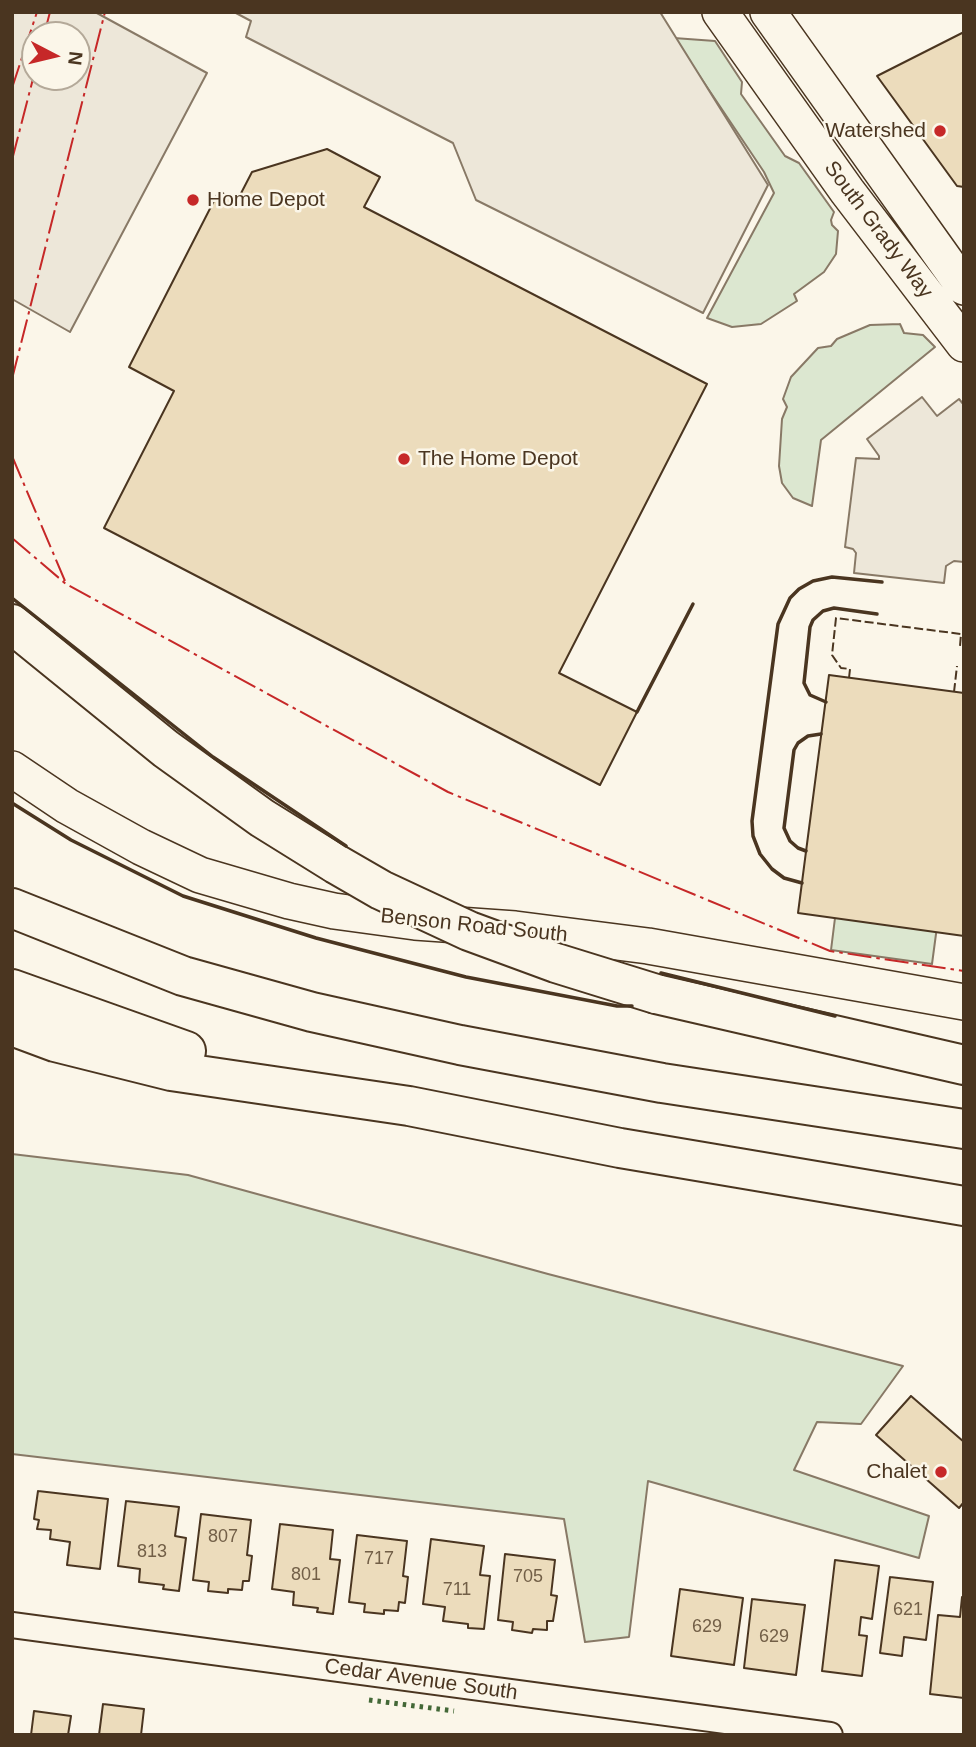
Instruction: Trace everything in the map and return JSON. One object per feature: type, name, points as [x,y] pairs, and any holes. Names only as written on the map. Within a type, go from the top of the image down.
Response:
[{"type":"highway","points":[[12,624],[166,749],[262,818],[382,890],[469,930],[555,963],[656,994],[964,1065]]},
{"type":"highway","points":[[12,908],[183,976],[312,1012],[460,1045],[662,1083],[964,1129]]},
{"type":"highway","points":[[12,989],[193,1054],[409,1106],[620,1148],[964,1206]]},
{"type":"highway","points":[[12,1026],[55,1042],[172,1070],[409,1106]]},
{"type":"street","name":"South Grady Way","points":[[720,12],[847,191],[964,344]]},
{"type":"street","name":"South Grady Way","points":[[768,12],[953,255],[964,287]]},
{"type":"street","points":[[906,267],[953,255]]},
{"type":"street","name":"Benson Road South","points":[[12,769],[67,806],[176,864],[200,875],[289,901],[334,911],[415,922],[515,929],[648,946],[964,1002]]},
{"type":"street","name":"Cedar Avenue South","points":[[12,1625],[662,1724],[830,1735]]},
{"type":"green space","points":[[674,38],[715,41],[742,82],[741,94],[785,156],[799,163],[834,212],[831,220],[838,231],[836,254],[824,272],[794,294],[797,301],[761,324],[732,327],[707,318],[774,193],[764,172]]},
{"type":"green space","points":[[900,324],[904,333],[923,335],[935,347],[821,440],[812,506],[793,498],[782,483],[779,466],[782,419],[787,407],[783,399],[791,377],[818,348],[831,346],[837,339],[870,325]]},
{"type":"green space","points":[[940,904],[932,964],[831,950],[835,918]]},
{"type":"green space","points":[[12,1154],[188,1175],[548,1274],[903,1366],[861,1424],[817,1422],[794,1470],[929,1516],[919,1558],[648,1481],[629,1637],[585,1642],[564,1519],[12,1454]]},
{"type":"shaded area","points":[[12,12],[95,12],[207,73],[70,332],[12,299]]},
{"type":"shaded area","points":[[234,12],[660,12],[768,185],[703,313],[476,200],[453,143],[246,37],[251,21]]},
{"type":"shaded area","points":[[922,397],[937,416],[959,399],[964,405],[964,562],[954,561],[946,566],[944,583],[854,573],[856,553],[845,547],[856,458],[879,459],[867,439]]},
{"type":"building","name":"Watershed","points":[[964,32],[964,187],[957,186],[877,76]]},
{"type":"building","name":"The Home Depot","points":[[327,149],[380,177],[364,207],[707,384],[559,673],[637,712],[600,785],[104,528],[174,391],[129,367],[219,191],[237,201],[252,172]]},
{"type":"building","points":[[829,675],[964,693],[964,936],[798,913]]},
{"type":"building","name":"Chalet","points":[[911,1396],[964,1442],[964,1502],[959,1508],[876,1435]]},
{"type":"building","points":[[38,1491],[108,1499],[100,1569],[67,1565],[70,1542],[50,1539],[51,1530],[37,1529],[39,1520],[34,1519]]},
{"type":"building","points":[[126,1501],[179,1507],[175,1536],[186,1538],[179,1591],[163,1589],[164,1585],[139,1582],[140,1569],[118,1566]]},
{"type":"building","points":[[201,1514],[251,1520],[247,1555],[252,1556],[249,1581],[243,1581],[242,1590],[228,1589],[228,1593],[208,1591],[209,1582],[193,1580]]},
{"type":"building","points":[[280,1524],[333,1530],[330,1559],[340,1560],[333,1614],[317,1612],[318,1608],[293,1605],[294,1592],[272,1589]]},
{"type":"building","points":[[357,1535],[407,1541],[403,1576],[408,1577],[405,1603],[399,1602],[398,1611],[384,1610],[384,1614],[364,1612],[365,1604],[349,1602]]},
{"type":"building","points":[[431,1539],[484,1546],[480,1575],[490,1576],[484,1629],[443,1621],[445,1607],[423,1604]]},
{"type":"building","points":[[505,1554],[555,1560],[551,1595],[557,1596],[553,1621],[547,1621],[547,1630],[533,1629],[532,1633],[512,1630],[513,1622],[498,1620]]},
{"type":"building","points":[[835,1560],[879,1566],[872,1619],[861,1617],[859,1635],[867,1636],[862,1676],[822,1671]]},
{"type":"building","points":[[890,1577],[933,1582],[926,1640],[904,1637],[902,1656],[880,1653]]},
{"type":"building","points":[[680,1589],[743,1598],[734,1665],[671,1656]]},
{"type":"building","points":[[962,1597],[964,1698],[930,1694],[938,1615],[960,1617]]},
{"type":"building","points":[[752,1599],[805,1605],[796,1675],[744,1668]]},
{"type":"building","points":[[103,1704],[144,1709],[141,1735],[99,1735]]},
{"type":"building","points":[[34,1711],[71,1716],[68,1735],[31,1735]]},
{"type":"hedge","points":[[369,1700],[454,1711]]},
{"type":"fence","points":[[849,678],[850,669],[841,668],[832,655],[836,618],[961,634],[960,646]]},
{"type":"fence","points":[[954,692],[957,666]]},
{"type":"wall","points":[[802,883],[784,878],[772,869],[760,854],[753,836],[752,821],[778,624],[790,598],[813,581],[832,577],[882,582]]},
{"type":"wall","points":[[12,598],[213,757],[346,846]]},
{"type":"wall","points":[[637,712],[693,604]]},
{"type":"wall","points":[[826,702],[810,695],[804,683],[813,620],[823,611],[834,608],[877,614]]},
{"type":"wall","points":[[806,851],[790,841],[784,828],[794,750],[798,743],[808,736],[821,734]]},
{"type":"wall","points":[[12,803],[71,840],[183,896],[316,938],[466,977],[617,1006],[632,1006]]},
{"type":"wall","points":[[661,973],[835,1016]]},
{"type":"power","points":[[12,88],[37,12]]},
{"type":"power","points":[[48,21],[50,12]]},
{"type":"power","points":[[12,379],[105,12]]},
{"type":"power","points":[[12,160],[30,91]]},
{"type":"power","points":[[12,456],[65,581]]},
{"type":"power","points":[[12,538],[66,584],[448,792],[830,951],[964,971]]},
{"type":"place","name":"Watershed","points":[[940,131]]},
{"type":"place","name":"Home Depot","points":[[193,200]]},
{"type":"place","name":"The Home Depot","points":[[404,459]]},
{"type":"place","name":"Chalet","points":[[941,1472]]}]
